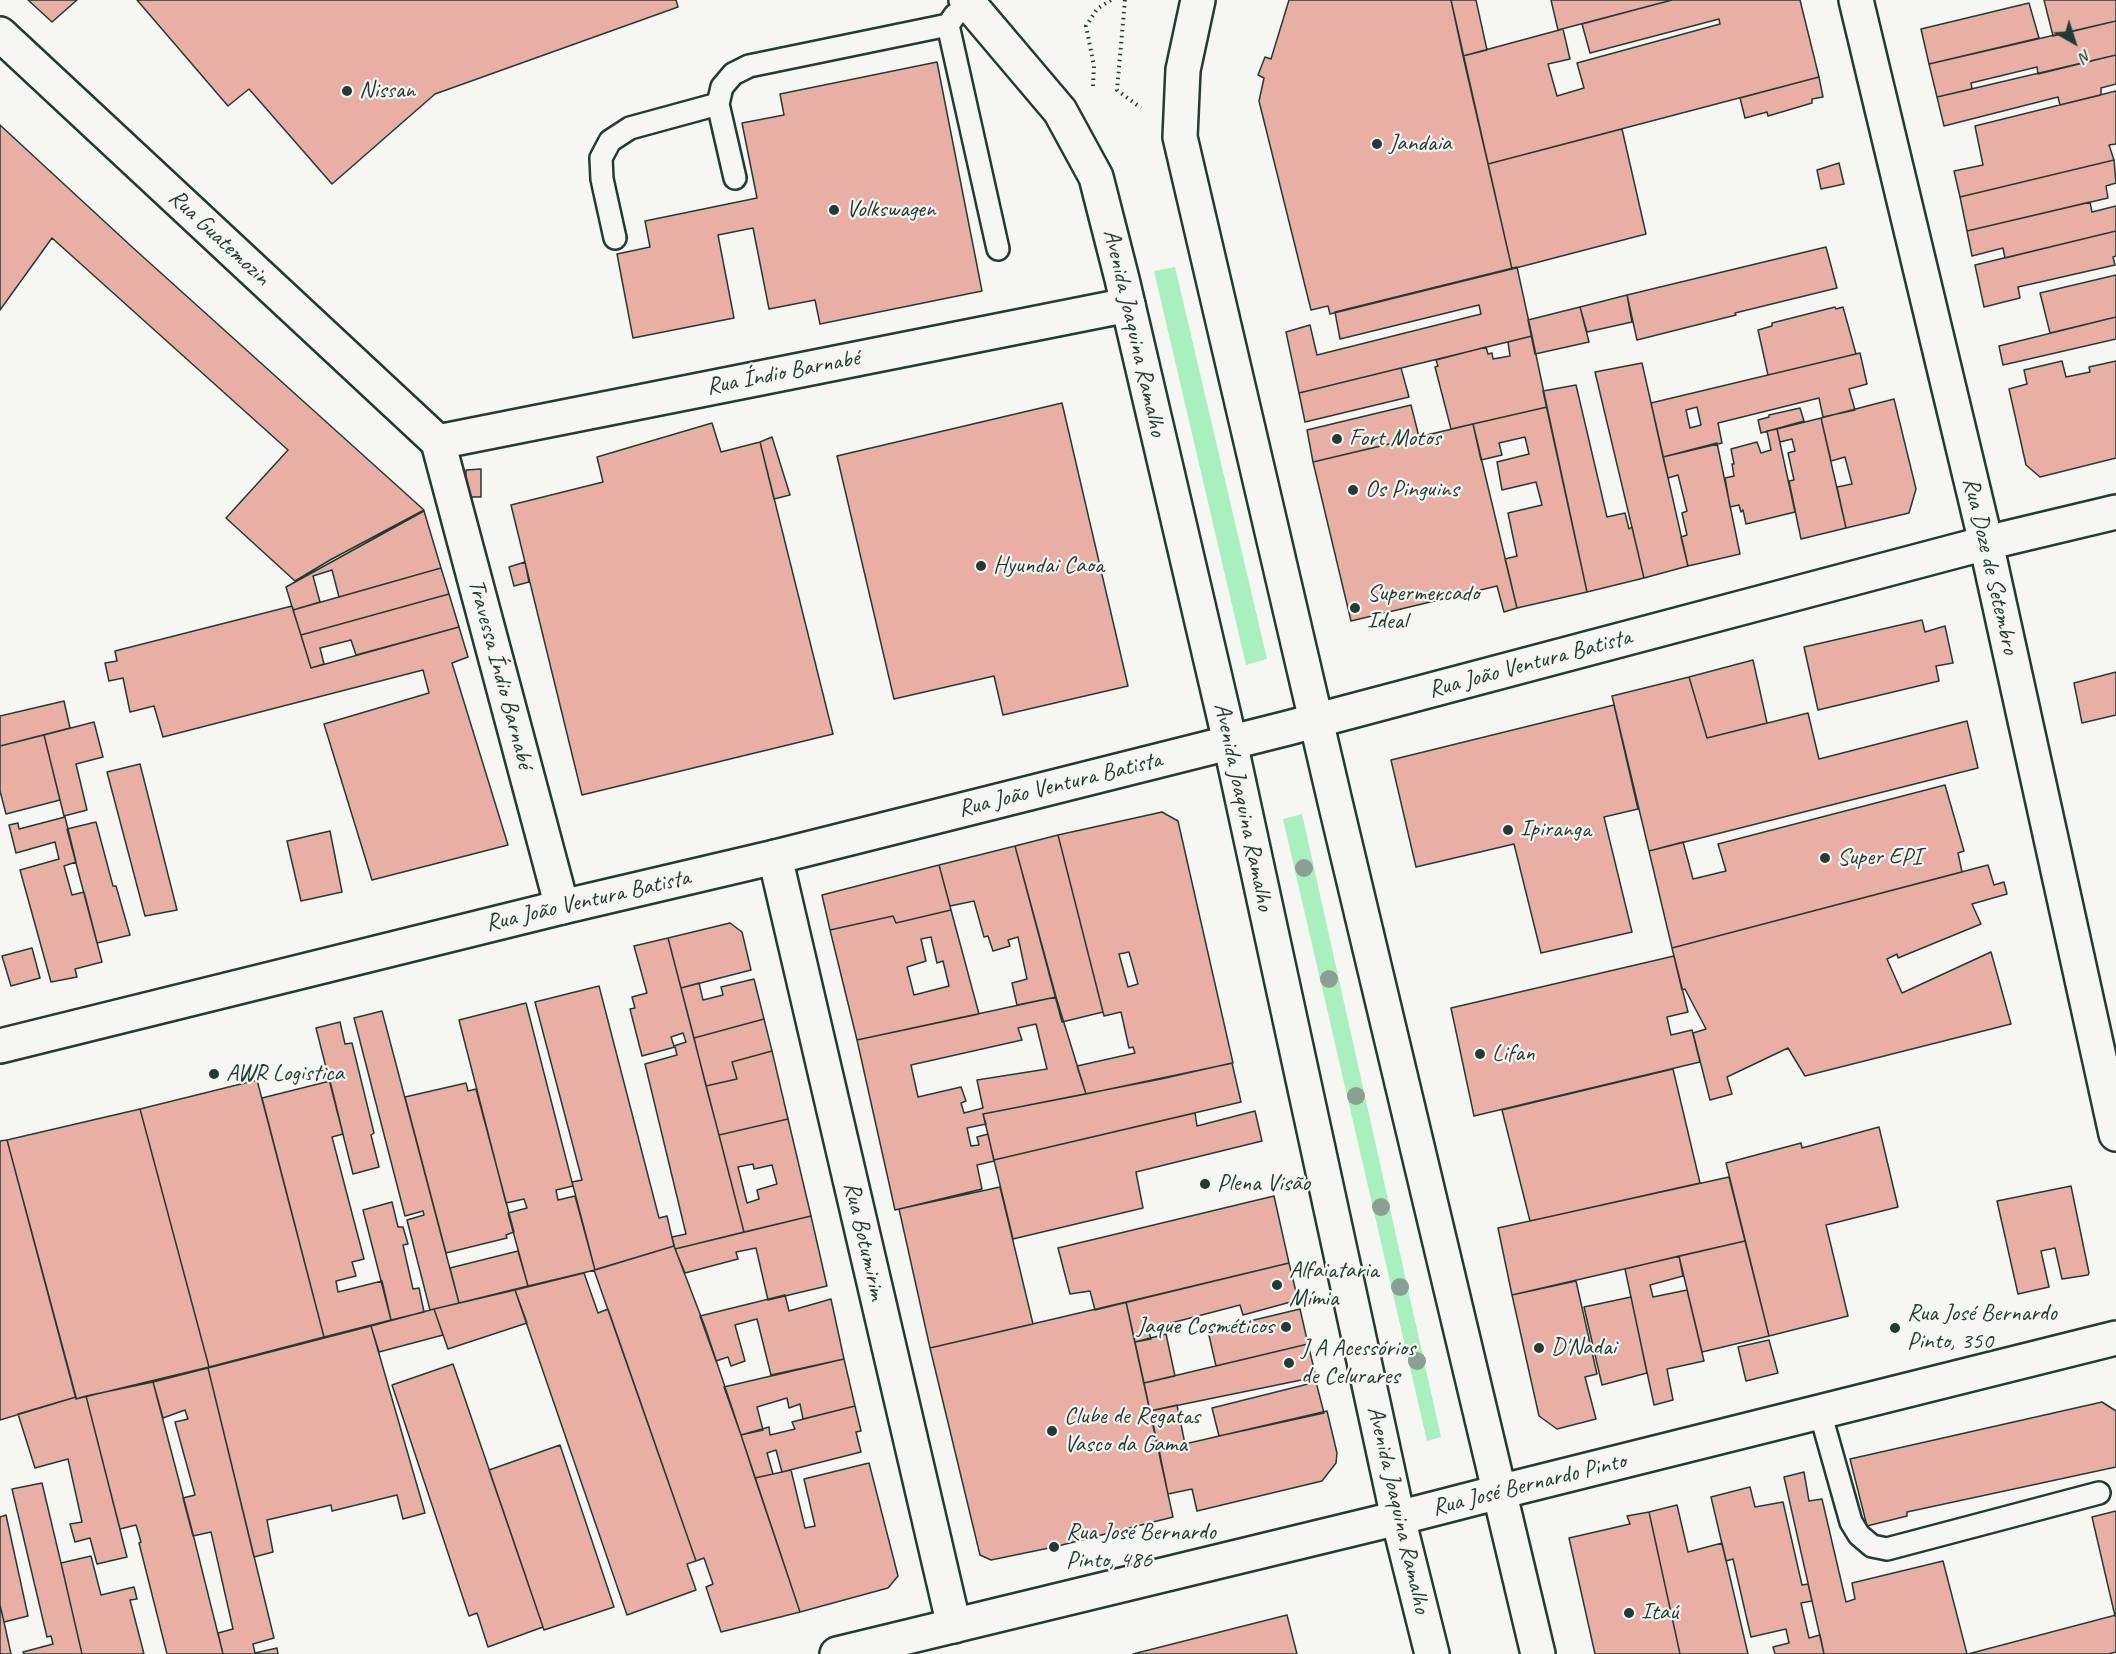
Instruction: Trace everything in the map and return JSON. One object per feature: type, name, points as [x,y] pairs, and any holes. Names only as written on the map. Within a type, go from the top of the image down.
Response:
[{"type":"street","points":[[1198,0],[1183,70],[1180,137],[1538,1654]]},
{"type":"street","name":"Rua Doze de Setembro","points":[[1856,0],[1986,543],[2116,1134]]},
{"type":"street","name":"Avenida Joaquina Ramalho","points":[[960,8],[1060,111],[1096,177],[1230,742],[1398,1518],[1432,1654]]},
{"type":"street","name":"Rua Guatemozin","points":[[0,34],[438,442]]},
{"type":"street","name":"Rua Índio Barnabé","points":[[438,442],[1128,305]]},
{"type":"street","name":"Travessa Índio Barnabé","points":[[438,442],[562,907]]},
{"type":"street","name":"Rua João Ventura Batista","points":[[0,1046],[562,907],[775,857],[1317,721],[1986,543],[2116,512]]},
{"type":"street","name":"Rua Botumirim","points":[[775,857],[954,1626]]},
{"type":"street","name":"Rua José Bernardo Pinto","points":[[837,1654],[1398,1518],[2116,1338]]},
{"type":"lane","points":[[735,178],[718,104],[722,87],[732,74],[749,66],[960,8],[998,249]]},
{"type":"lane","points":[[615,238],[602,178],[602,158],[610,141],[630,128],[718,104]]},
{"type":"lane","points":[[1820,1412],[1851,1522],[1859,1535],[1872,1546],[1887,1550],[2099,1493]]},
{"type":"path","points":[[1094,87],[1094,66],[1086,26],[1097,9],[1111,0]]},
{"type":"path","points":[[1125,0],[1117,90],[1180,137]]},
{"type":"green space","points":[[1175,267],[1267,659],[1246,665],[1154,271]]},
{"type":"green space","points":[[1302,814],[1441,1437],[1427,1441],[1283,819]]},
{"type":"building","points":[[28,0],[77,0],[52,22]]},
{"type":"building","name":"Nissan","points":[[137,0],[676,0],[678,7],[435,94],[332,184],[249,89],[228,106]]},
{"type":"building","name":"Jandaia","points":[[1289,0],[1451,0],[1512,269],[1330,314],[1328,306],[1311,310],[1259,101],[1264,78],[1258,75],[1265,57],[1271,59]]},
{"type":"building","points":[[1451,0],[1476,0],[1487,50],[1463,56]]},
{"type":"building","points":[[1551,0],[1672,0],[1558,30]]},
{"type":"building","points":[[1672,0],[1800,0],[1819,77],[1488,164],[1463,56],[1563,29],[1570,59],[1548,64],[1557,96],[1584,88],[1577,63],[1720,24],[1719,19],[1590,53],[1582,24]]},
{"type":"building","points":[[2044,0],[2116,0],[2116,21],[2053,36]]},
{"type":"building","points":[[2029,3],[2039,38],[1929,64],[1921,29]]},
{"type":"building","points":[[2116,21],[2116,55],[2038,74],[2037,67],[1971,83],[1972,89],[1937,97],[1929,64]]},
{"type":"building","points":[[2116,55],[2116,84],[2101,88],[2101,95],[2060,105],[2058,97],[1944,126],[1937,97]]},
{"type":"building","name":"Volkswagen","points":[[937,62],[982,291],[820,324],[815,300],[769,309],[753,228],[718,235],[734,318],[633,338],[617,254],[650,247],[645,221],[757,198],[742,123],[784,115],[780,94]]},
{"type":"building","points":[[1819,77],[1823,97],[1812,99],[1812,103],[1768,116],[1767,112],[1745,118],[1740,98]]},
{"type":"building","points":[[2116,91],[2116,144],[2109,145],[2114,160],[1960,197],[1954,171],[1983,165],[1975,126]]},
{"type":"building","points":[[0,125],[424,510],[295,581],[226,518],[288,450],[52,238],[0,310]]},
{"type":"building","points":[[1622,129],[1646,234],[1512,269],[1488,164]]},
{"type":"building","points":[[2114,160],[2116,183],[2106,186],[2108,198],[1967,231],[1960,197]]},
{"type":"building","points":[[1839,163],[1844,184],[1821,189],[1817,170]]},
{"type":"building","points":[[2090,202],[2092,212],[2116,206],[2116,231],[2005,258],[2003,248],[1972,256],[1967,231]]},
{"type":"building","points":[[2116,231],[2116,256],[2113,257],[2115,265],[2018,287],[2020,298],[1984,307],[1975,265]]},
{"type":"building","points":[[1826,247],[1837,288],[1637,340],[1627,295]]},
{"type":"building","points":[[1517,267],[1532,336],[1299,393],[1286,332],[1310,325],[1317,355],[1481,314],[1479,305],[1340,339],[1335,312]]},
{"type":"building","points":[[2116,275],[2116,317],[2050,333],[2040,293]]},
{"type":"building","points":[[1627,295],[1632,322],[1587,332],[1580,307]]},
{"type":"building","points":[[1580,307],[1589,342],[1535,354],[1528,320]]},
{"type":"building","points":[[1835,307],[1836,309],[1843,307],[1856,354],[1768,375],[1758,330],[1772,326],[1772,323]]},
{"type":"building","points":[[2116,317],[2116,339],[2003,365],[1999,346]]},
{"type":"building","points":[[1532,336],[1547,407],[1451,429],[1435,367],[1438,366],[1436,360],[1486,347],[1488,354],[1492,353],[1493,359],[1510,356],[1508,342]]},
{"type":"building","points":[[1860,353],[1867,384],[1849,389],[1855,410],[1823,417],[1819,398],[1718,423],[1722,443],[1663,457],[1651,403]],"holes":[[[1697,407],[1701,425],[1690,428],[1686,410]]]},
{"type":"building","points":[[2062,361],[2066,377],[2090,372],[2089,367],[2116,361],[2116,458],[2040,477],[2026,465],[2009,389],[2027,384],[2024,370]]},
{"type":"building","points":[[1642,363],[1688,566],[1644,578],[1595,372]]},
{"type":"building","points":[[1401,368],[1409,397],[1305,422],[1299,393]]},
{"type":"building","points":[[1576,385],[1607,517],[1625,513],[1629,529],[1632,527],[1644,578],[1587,592],[1543,391]]},
{"type":"building","points":[[1894,399],[1916,489],[1909,513],[1846,528],[1837,487],[1852,484],[1845,457],[1831,461],[1821,418]]},
{"type":"building","name":"Hyundai Caoa","points":[[1062,403],[1128,686],[1003,715],[994,676],[894,699],[837,456]]},
{"type":"building","points":[[1411,405],[1419,437],[1313,462],[1307,430]]},
{"type":"building","points":[[1547,407],[1587,592],[1517,608],[1505,559],[1517,556],[1508,513],[1542,505],[1536,482],[1502,490],[1497,462],[1529,454],[1525,437],[1499,443],[1502,455],[1481,460],[1473,424]]},
{"type":"building","points":[[1800,408],[1804,421],[1761,433],[1758,420]]},
{"type":"building","points":[[1821,418],[1846,528],[1801,539],[1789,481],[1794,480],[1788,453],[1795,451],[1792,439],[1780,442],[1777,429]]},
{"type":"building","points":[[712,423],[721,452],[760,442],[833,734],[582,795],[511,505],[603,482],[597,457]]},
{"type":"building","points":[[1473,424],[1517,608],[1504,612],[1497,586],[1351,621],[1313,462]]},
{"type":"building","points":[[1777,429],[1795,512],[1746,524],[1743,510],[1741,512],[1739,505],[1730,507],[1725,478],[1734,476],[1731,449],[1757,442],[1761,453],[1771,450],[1767,431]]},
{"type":"building","points":[[772,437],[790,495],[774,499],[760,442]]},
{"type":"building","points":[[1717,443],[1740,554],[1688,566],[1681,537],[1687,535],[1682,513],[1687,511],[1678,475],[1668,478],[1663,457]]},
{"type":"building","points":[[481,469],[481,497],[465,497],[466,470]]},
{"type":"building","points":[[424,511],[441,568],[339,597],[332,570],[313,576],[320,602],[293,610],[286,587]]},
{"type":"building","points":[[525,562],[529,582],[514,586],[509,567]]},
{"type":"building","points":[[441,568],[449,594],[301,635],[293,610]]},
{"type":"building","points":[[449,594],[459,627],[356,655],[351,640],[320,648],[324,664],[311,668],[301,635]]},
{"type":"building","points":[[292,606],[311,668],[459,627],[468,657],[452,663],[508,845],[372,880],[324,724],[429,693],[423,670],[163,737],[154,706],[130,712],[123,678],[109,681],[105,663],[117,661],[115,651]]},
{"type":"building","points":[[1922,620],[1925,632],[1945,626],[1953,663],[1936,666],[1939,681],[1818,710],[1804,647]]},
{"type":"building","points":[[1753,660],[1767,723],[1707,738],[1689,677]]},
{"type":"building","points":[[2116,672],[2116,715],[2082,723],[2074,683]]},
{"type":"building","points":[[1689,677],[1707,738],[1808,713],[1819,759],[1967,721],[1978,768],[1649,851],[1612,696]]},
{"type":"building","points":[[64,701],[70,728],[0,746],[0,716]]},
{"type":"building","name":"Ipiranga","points":[[1614,705],[1638,809],[1604,817],[1632,932],[1541,953],[1514,844],[1416,867],[1391,760]]},
{"type":"building","points":[[94,722],[103,757],[76,764],[87,810],[64,816],[44,735]]},
{"type":"building","points":[[44,735],[60,800],[6,814],[0,791],[0,746]]},
{"type":"building","points":[[140,764],[177,910],[145,916],[107,772]]},
{"type":"building","points":[[1945,785],[1964,851],[1958,853],[1962,872],[1672,948],[1649,851],[1683,842],[1693,879],[1726,871],[1718,844]]},
{"type":"building","points":[[1162,812],[1178,821],[1233,1063],[1086,1094],[1077,1066],[1135,1053],[1133,1047],[1129,1048],[1121,1012],[1104,1016],[1058,835]],"holes":[[[1129,952],[1138,984],[1128,987],[1119,954]]]},
{"type":"building","points":[[65,817],[76,862],[64,866],[72,895],[84,892],[102,962],[75,969],[77,977],[51,982],[20,870],[59,859],[55,842],[16,853],[9,825],[18,823],[19,829]]},
{"type":"building","points":[[96,822],[113,886],[116,886],[130,935],[97,943],[67,829]]},
{"type":"building","points":[[330,831],[342,892],[301,901],[287,841]]},
{"type":"building","points":[[1058,835],[1103,1012],[1062,1022],[1015,846]]},
{"type":"building","points":[[1015,846],[1056,997],[1017,1005],[1012,983],[1027,979],[1018,937],[1008,940],[1010,946],[993,951],[988,936],[984,937],[974,901],[950,906],[939,865]]},
{"type":"building","points":[[939,865],[951,910],[896,923],[893,916],[830,930],[822,895]]},
{"type":"building","points":[[1988,865],[1994,885],[2004,882],[2007,894],[1972,904],[1981,924],[1898,958],[1897,954],[1887,959],[1902,993],[1991,952],[2011,1024],[1805,1076],[1788,1048],[1727,1077],[1732,1094],[1710,1100],[1693,1033],[1706,1029],[1685,989],[1682,990],[1672,948]]},
{"type":"building","points":[[951,910],[979,1014],[857,1040],[830,930],[893,916],[896,923]],"holes":[[[931,937],[937,963],[943,961],[949,986],[914,995],[907,967],[926,961],[921,939]]]},
{"type":"building","points":[[730,923],[742,932],[751,970],[681,988],[668,938]]},
{"type":"building","points":[[668,938],[744,1232],[675,1249],[672,1237],[686,1234],[645,1064],[677,1055],[675,1047],[642,1056],[630,1009],[635,1008],[632,997],[647,993],[634,946]],"holes":[[[683,1033],[686,1042],[674,1046],[671,1037]]]},
{"type":"building","points":[[32,948],[40,978],[11,986],[2,956]]},
{"type":"building","points":[[1674,956],[1688,1012],[1667,1017],[1671,1035],[1692,1030],[1700,1062],[1474,1116],[1451,1008]]},
{"type":"building","points":[[754,979],[764,1019],[694,1038],[681,988],[699,983],[703,1000],[723,995],[721,987]]},
{"type":"building","points":[[599,986],[659,1218],[667,1216],[674,1246],[595,1270],[572,1182],[582,1180],[535,1002]]},
{"type":"building","points":[[1056,997],[1086,1094],[983,1114],[986,1124],[967,1128],[971,1146],[979,1145],[977,1137],[988,1134],[994,1161],[977,1165],[982,1189],[895,1210],[857,1040]],"holes":[[[1036,1024],[1047,1069],[977,1080],[983,1108],[964,1113],[961,1103],[966,1101],[961,1087],[918,1097],[911,1065],[1022,1040],[1018,1028]]]},
{"type":"building","points":[[526,1003],[573,1186],[556,1190],[558,1200],[575,1196],[595,1270],[528,1286],[508,1213],[527,1208],[524,1199],[506,1203],[459,1020]]},
{"type":"building","points":[[382,1011],[459,1303],[430,1310],[407,1220],[424,1215],[423,1211],[405,1216],[354,1018]]},
{"type":"building","points":[[764,1019],[772,1051],[732,1062],[737,1079],[706,1086],[694,1038]]},
{"type":"building","points":[[340,1022],[345,1044],[352,1043],[374,1133],[371,1135],[379,1167],[353,1174],[316,1028]]},
{"type":"building","points":[[772,1051],[788,1119],[719,1135],[706,1086],[737,1079],[732,1062]]},
{"type":"building","points":[[1232,1063],[1241,1102],[994,1160],[983,1114]]},
{"type":"building","points":[[1673,1069],[1700,1183],[1530,1221],[1502,1110]]},
{"type":"building","points":[[257,1080],[324,1337],[209,1367],[140,1109]]},
{"type":"building","points":[[330,1081],[343,1134],[332,1137],[364,1259],[352,1262],[356,1276],[336,1281],[338,1292],[382,1281],[391,1320],[324,1337],[262,1098]]},
{"type":"building","points":[[466,1083],[468,1091],[476,1089],[514,1232],[506,1235],[507,1238],[446,1253],[405,1097]]},
{"type":"building","points":[[140,1109],[209,1367],[76,1399],[7,1140]]},
{"type":"building","points":[[1255,1111],[1262,1141],[1136,1172],[1143,1208],[1013,1239],[994,1160],[1195,1113],[1197,1126]]},
{"type":"building","points":[[788,1119],[811,1216],[744,1232],[719,1135]],"holes":[[[753,1164],[754,1169],[772,1165],[777,1184],[757,1190],[759,1199],[747,1203],[738,1167]]]},
{"type":"building","points":[[1879,1127],[1898,1207],[1826,1225],[1848,1316],[1769,1336],[1726,1163],[1801,1143],[1802,1148]]},
{"type":"building","points":[[7,1140],[76,1397],[0,1420],[0,1141]]},
{"type":"building","points":[[1729,1177],[1745,1241],[1512,1295],[1498,1228]]},
{"type":"building","points":[[2071,1186],[2089,1273],[2062,1279],[2055,1248],[2041,1251],[2049,1287],[2018,1294],[1997,1201]]},
{"type":"building","points":[[1000,1187],[1033,1324],[930,1348],[899,1209]]},
{"type":"building","points":[[1274,1196],[1289,1263],[1095,1310],[1090,1291],[1070,1294],[1058,1248]]},
{"type":"building","points":[[392,1202],[398,1227],[403,1227],[408,1244],[403,1245],[413,1289],[419,1288],[424,1312],[391,1320],[363,1210]]},
{"type":"building","points":[[811,1216],[827,1286],[768,1300],[756,1248],[736,1252],[738,1259],[685,1273],[675,1249]]},
{"type":"building","points":[[1745,1241],[1769,1336],[1702,1352],[1679,1256]]},
{"type":"building","points":[[674,1246],[705,1327],[800,1612],[721,1632],[706,1587],[713,1584],[704,1558],[696,1561],[594,1270]]},
{"type":"building","points":[[518,1251],[528,1286],[459,1303],[450,1268]]},
{"type":"building","points":[[1679,1256],[1683,1276],[1650,1285],[1653,1297],[1687,1290],[1704,1361],[1667,1369],[1673,1400],[1654,1405],[1625,1269]]},
{"type":"building","points":[[1289,1263],[1298,1300],[1243,1315],[1240,1305],[1148,1329],[1151,1339],[1135,1342],[1126,1302]]},
{"type":"building","points":[[584,1273],[598,1313],[608,1309],[696,1561],[687,1564],[696,1590],[627,1615],[515,1290]]},
{"type":"building","points":[[1576,1281],[1597,1374],[1585,1377],[1596,1419],[1557,1429],[1539,1416],[1512,1295]]},
{"type":"building","points":[[515,1290],[527,1323],[448,1349],[434,1309]]},
{"type":"building","points":[[785,1295],[789,1311],[831,1299],[844,1359],[771,1375],[757,1319],[735,1325],[745,1361],[731,1366],[728,1357],[716,1361],[700,1316]]},
{"type":"building","points":[[1631,1297],[1647,1373],[1602,1385],[1584,1307]]},
{"type":"building","name":"Clube de Regatas Vasco da Gama","points":[[1126,1302],[1173,1517],[1054,1547],[991,1560],[980,1555],[930,1348]]},
{"type":"building","points":[[434,1309],[443,1335],[379,1352],[371,1326]]},
{"type":"building","points":[[1300,1309],[1308,1344],[1216,1366],[1208,1331]]},
{"type":"building","points":[[371,1326],[425,1513],[403,1519],[397,1495],[332,1511],[331,1505],[267,1520],[273,1552],[254,1557],[208,1368]]},
{"type":"building","points":[[1166,1334],[1175,1376],[1144,1383],[1135,1342]]},
{"type":"building","points":[[1769,1340],[1778,1373],[1746,1381],[1738,1347]]},
{"type":"building","points":[[1308,1344],[1316,1377],[1150,1411],[1144,1383]]},
{"type":"building","points":[[844,1359],[855,1406],[803,1419],[800,1404],[789,1408],[787,1398],[757,1407],[763,1430],[741,1435],[724,1387]]},
{"type":"building","points":[[453,1364],[543,1627],[488,1647],[477,1613],[469,1616],[392,1385]]},
{"type":"building","points":[[208,1368],[274,1638],[253,1644],[255,1653],[277,1648],[278,1654],[223,1654],[218,1633],[233,1629],[211,1532],[193,1536],[183,1498],[195,1495],[175,1422],[188,1419],[185,1410],[163,1418],[153,1382]]},
{"type":"building","points":[[153,1382],[223,1654],[167,1654],[136,1525],[120,1529],[86,1396]]},
{"type":"building","points":[[1316,1382],[1324,1413],[1219,1436],[1212,1408]]},
{"type":"building","points":[[86,1396],[127,1557],[97,1564],[90,1538],[75,1542],[70,1524],[82,1522],[68,1459],[35,1468],[18,1414]]},
{"type":"building","points":[[2102,1402],[2116,1411],[2116,1467],[1907,1512],[1907,1516],[1867,1526],[1850,1459]]},
{"type":"building","points":[[1177,1405],[1185,1444],[1159,1450],[1150,1411]]},
{"type":"building","points":[[855,1406],[861,1431],[856,1432],[861,1452],[782,1472],[776,1450],[767,1453],[773,1474],[755,1478],[741,1435],[769,1427],[770,1435],[795,1429],[792,1422]]},
{"type":"building","points":[[1327,1411],[1337,1453],[1336,1463],[1322,1481],[1197,1511],[1192,1489],[1168,1494],[1159,1450]]},
{"type":"building","points":[[560,1445],[614,1607],[544,1630],[489,1470]]},
{"type":"building","points":[[869,1463],[898,1576],[888,1588],[800,1612],[755,1478],[791,1470],[805,1528],[815,1526],[804,1479]]},
{"type":"building","points":[[1804,1472],[1809,1501],[1822,1499],[1846,1602],[1855,1599],[1852,1583],[1943,1561],[1967,1654],[1824,1654],[1784,1477]]},
{"type":"building","points":[[42,1483],[82,1654],[24,1654],[23,1652],[53,1644],[51,1636],[47,1637],[12,1489]]},
{"type":"building","points":[[1750,1487],[1755,1507],[1783,1502],[1802,1585],[1808,1584],[1812,1601],[1801,1603],[1809,1638],[1820,1635],[1824,1654],[1775,1654],[1773,1647],[1789,1643],[1786,1629],[1751,1637],[1733,1559],[1726,1561],[1711,1497]]},
{"type":"building","points":[[1677,1505],[1688,1552],[1722,1543],[1748,1654],[1680,1654],[1649,1512]]},
{"type":"building","points":[[2116,1511],[2116,1615],[2115,1616],[2092,1517]]},
{"type":"building","name":"Itaú","points":[[1649,1512],[1680,1654],[1595,1654],[1569,1538],[1630,1524],[1627,1516]]},
{"type":"building","points":[[6,1515],[28,1616],[4,1622],[0,1605],[0,1517]]},
{"type":"building","points":[[91,1556],[101,1595],[134,1587],[137,1599],[130,1600],[144,1654],[82,1654],[61,1563]]},
{"type":"building","points":[[0,1605],[4,1622],[11,1654],[0,1654]]},
{"type":"building","points":[[1287,1615],[1297,1654],[1133,1654]]},
{"type":"building","points":[[2116,1615],[2116,1652],[2108,1654],[1968,1654]]},
{"type":"place","name":"Nissan","points":[[347,91]]},
{"type":"place","name":"Jandaia","points":[[1377,144]]},
{"type":"place","name":"Volkswagen","points":[[834,210]]},
{"type":"place","name":"Fort Motos","points":[[1337,439]]},
{"type":"place","name":"Os Pinguins","points":[[1353,490]]},
{"type":"place","name":"Hyundai Caoa","points":[[981,566]]},
{"type":"place","name":"Supermercado Ideal","points":[[1355,608]]},
{"type":"place","name":"Ipiranga","points":[[1508,830]]},
{"type":"place","name":"Super EPI","points":[[1825,858]]},
{"type":"place","name":"Lifan","points":[[1480,1054]]},
{"type":"place","name":"AWR Logistica","points":[[214,1074]]},
{"type":"place","name":"Plena Visão","points":[[1205,1184]]},
{"type":"place","name":"Alfaiataria Mímia","points":[[1277,1285]]},
{"type":"place","name":"Jaque Cosméticos","points":[[1286,1327]]},
{"type":"place","name":"Rua José Bernardo Pinto, 350","points":[[1895,1328]]},
{"type":"place","name":"D'Nadai","points":[[1539,1348]]},
{"type":"place","name":"J A Acessórios de Celurares","points":[[1289,1363]]},
{"type":"place","name":"Clube de Regatas Vasco da Gama","points":[[1052,1431]]},
{"type":"place","name":"Rua José Bernardo Pinto, 486","points":[[1054,1547]]},
{"type":"place","name":"Itaú","points":[[1629,1613]]}]
